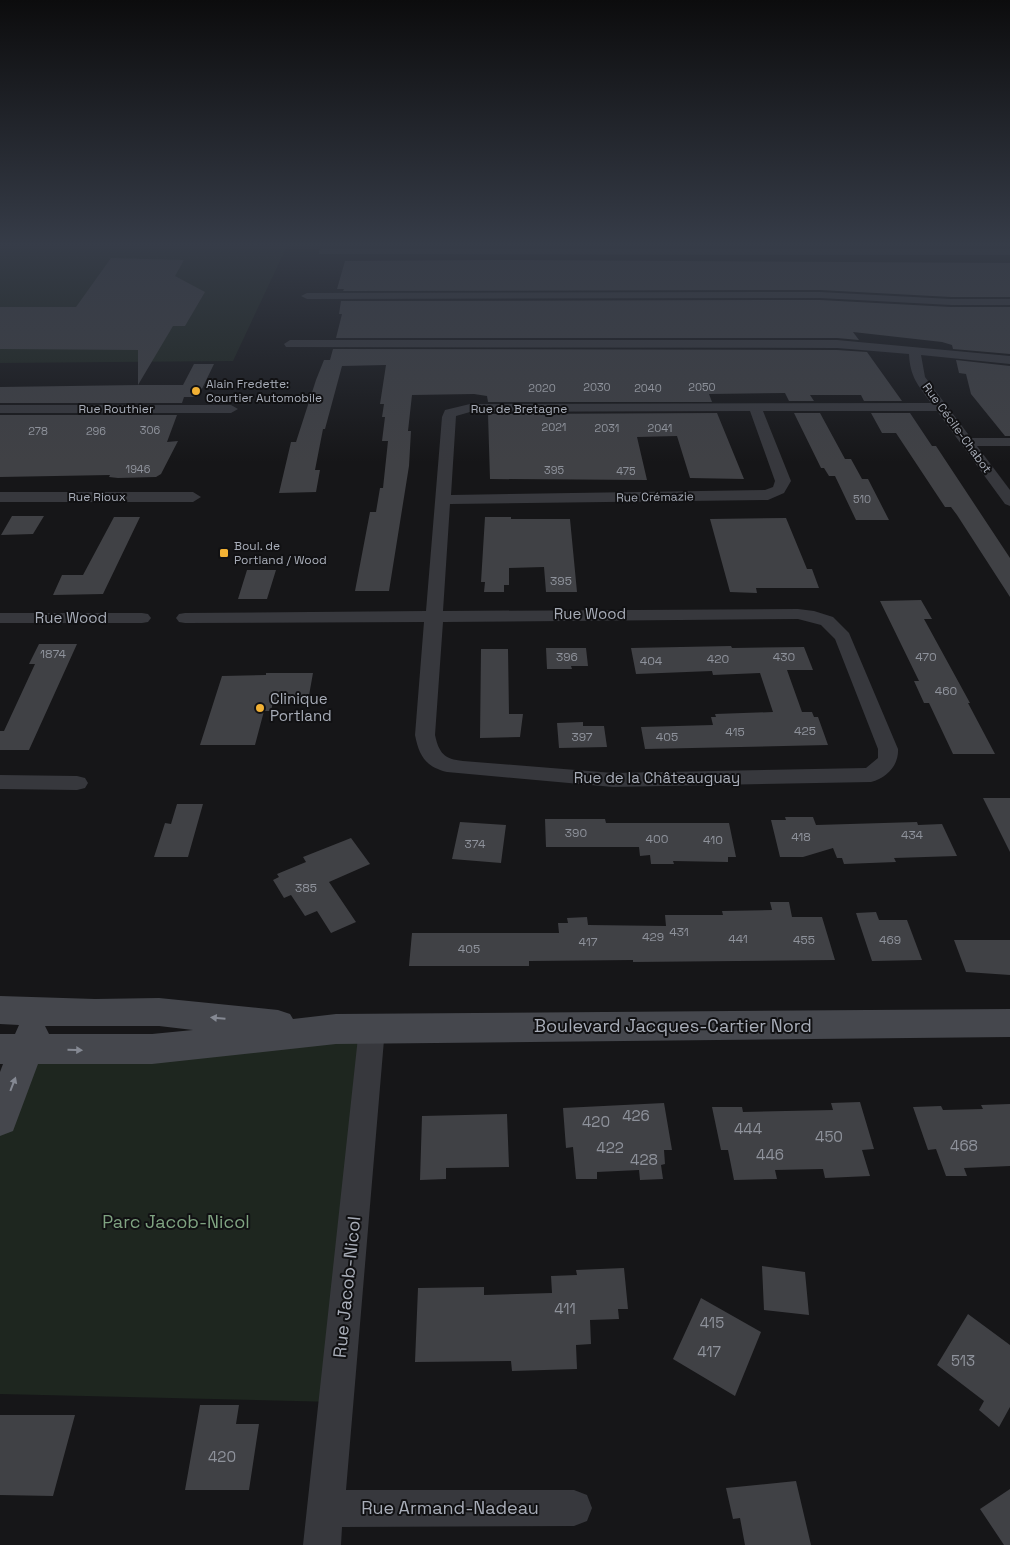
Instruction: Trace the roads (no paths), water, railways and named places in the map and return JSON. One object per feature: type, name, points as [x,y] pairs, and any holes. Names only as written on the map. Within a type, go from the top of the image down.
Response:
[{"type":"street","points":[[290,344],[837,344],[1010,360]]},
{"type":"street","name":"Rue Cécile-Chabot","points":[[915,351],[916,370],[940,407],[1010,501]]},
{"type":"street","name":"Rue de Bretagne","points":[[434,760],[428,750],[425,735],[450,413],[460,410],[940,407]]},
{"type":"street","name":"Rue Crémazie","points":[[442,500],[768,495],[779,490],[783,481],[755,408]]},
{"type":"street","name":"Rue Routhier","points":[[0,409],[231,409]]},
{"type":"street","points":[[966,442],[1010,442]]},
{"type":"street","name":"Rue Rioux","points":[[0,497],[193,497]]},
{"type":"street","name":"Rue Wood","points":[[185,618],[434,614],[798,614],[814,616],[827,621],[843,637],[888,749],[888,760],[880,768]]},
{"type":"street","name":"Rue Wood","points":[[0,618],[142,618]]},
{"type":"street","name":"Rue de la Châteauguay","points":[[434,760],[447,766],[463,768],[613,780],[855,777],[871,775],[880,768]]},
{"type":"street","points":[[0,782],[77,783]]},
{"type":"street","name":"Boulevard Jacques-Cartier Nord","points":[[0,1010],[159,1012],[336,1029]]},
{"type":"street","points":[[0,1119],[13,1049],[40,1011]]},
{"type":"street","name":"Boulevard Jacques-Cartier Nord","points":[[13,1049],[152,1048],[336,1029],[372,1028],[1010,1023]]},
{"type":"street","name":"Rue Jacob-Nicol","points":[[322,1545],[372,1028]]},
{"type":"street","name":"Rue Armand-Nadeau","points":[[326,1509],[574,1508]]},
{"type":"place","name":"Alain Fredette: Courtier Automobile","points":[[196,391]]},
{"type":"place","name":"Boul. de Portland / Wood","points":[[224,553]]},
{"type":"place","name":"Clinique Portland","points":[[260,708]]},
{"type":"park label","name":"Parc Jacob-Nicol","points":[[176,1222]]}]
